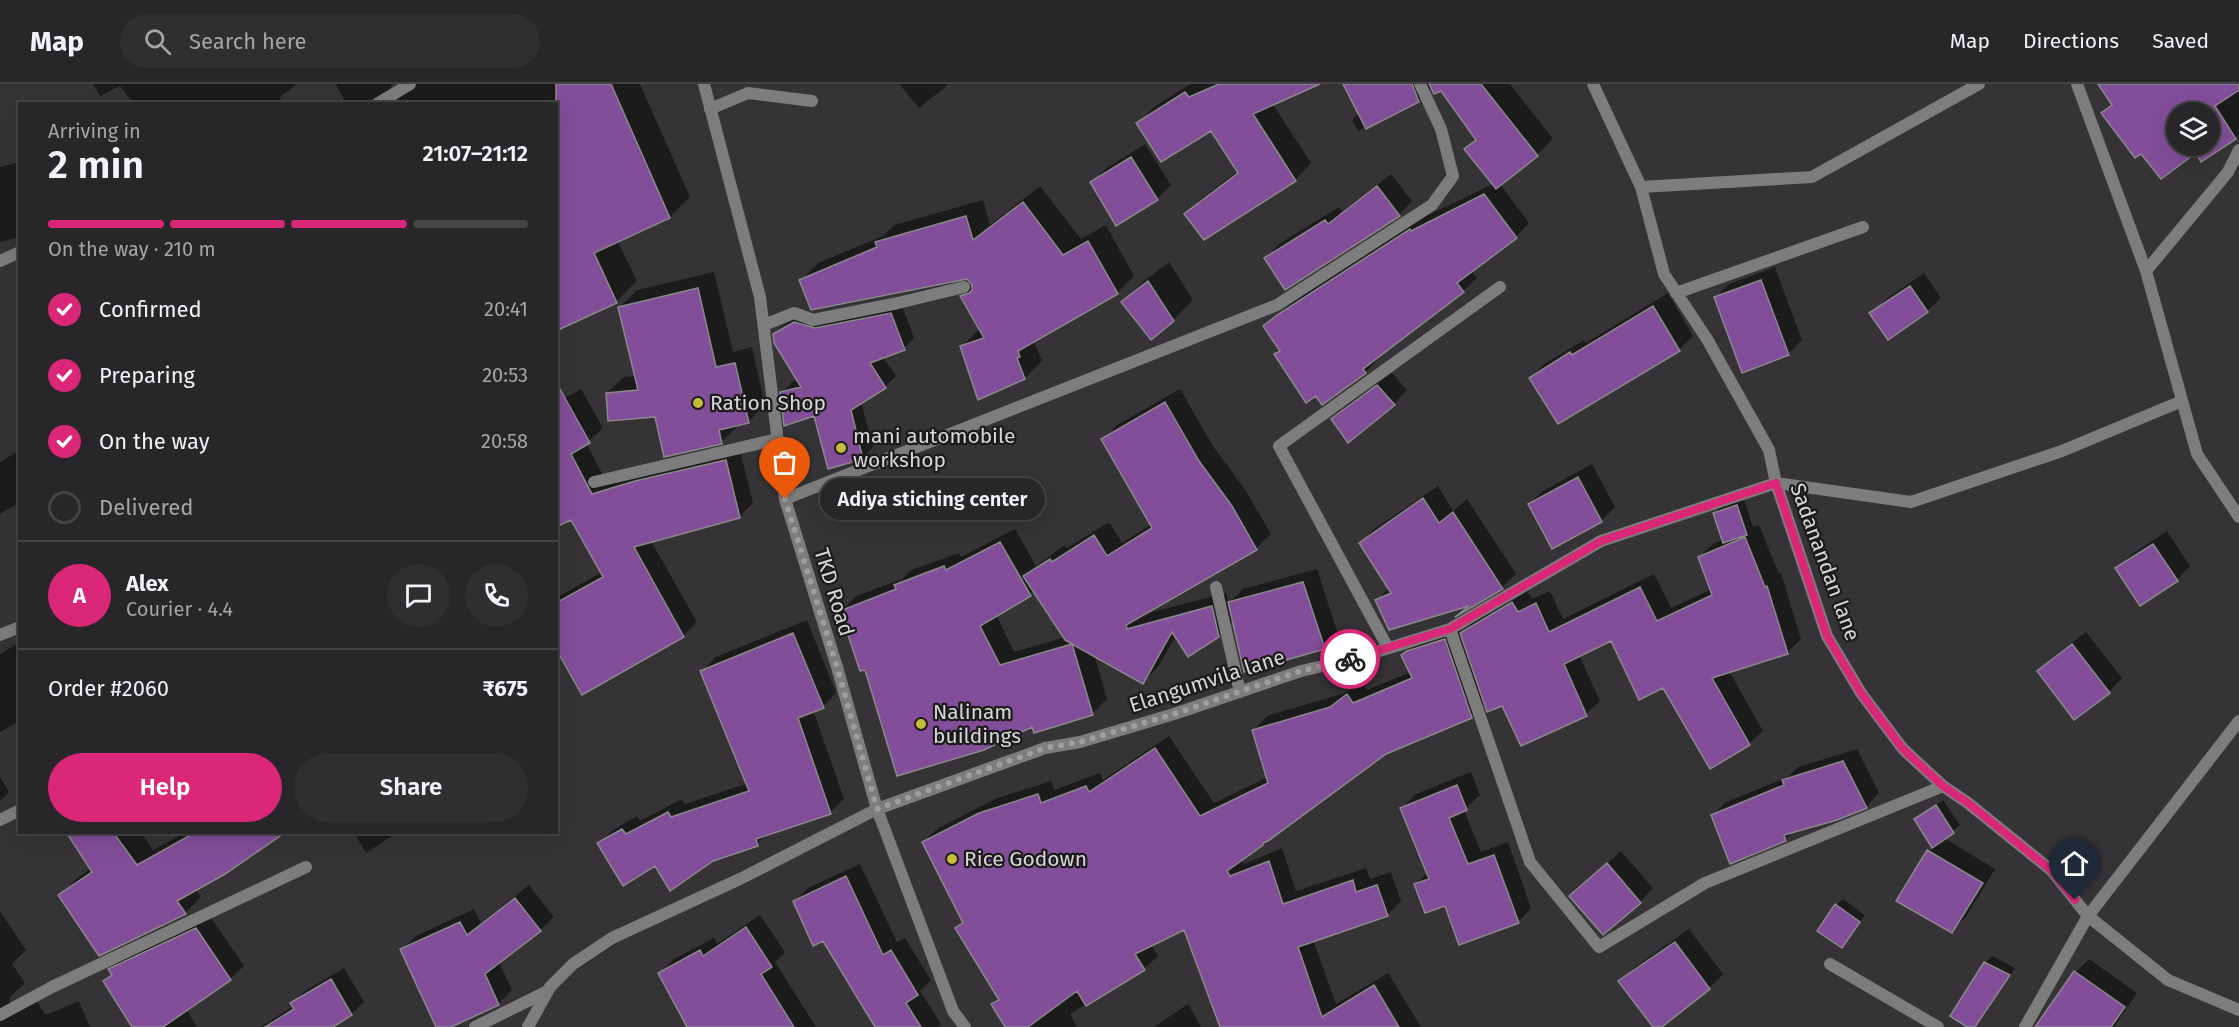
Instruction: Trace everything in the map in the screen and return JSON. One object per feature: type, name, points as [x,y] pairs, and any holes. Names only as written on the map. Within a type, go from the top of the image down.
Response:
[{"type":"street","points":[[381,102],[410,84]]},
{"type":"street","name":"TKD Road","points":[[704,84],[760,297],[785,499],[837,667],[877,809],[953,1011],[965,1027]]},
{"type":"street","points":[[785,499],[1277,305],[1432,205],[1453,176],[1441,129],[1420,84]]},
{"type":"street","name":"Sadanandan lane","points":[[1593,84],[1641,187],[1664,274],[1707,339],[1769,450],[1776,483],[1827,636],[1861,693],[1903,749],[1943,786],[1968,803],[2051,870],[2088,915],[2168,980],[2239,1010]]},
{"type":"street","points":[[1641,187],[1812,177],[1979,84]]},
{"type":"street","points":[[2077,84],[2146,271],[2197,454],[2239,517]]},
{"type":"street","points":[[710,109],[748,93],[812,101]]},
{"type":"street","points":[[2146,271],[2228,172],[2239,150]]},
{"type":"street","points":[[1676,293],[1863,227]]},
{"type":"street","points":[[0,261],[18,253]]},
{"type":"street","points":[[764,325],[794,313],[813,320],[898,303],[964,286]]},
{"type":"street","points":[[1388,648],[1279,446],[1500,287]]},
{"type":"street","points":[[1776,483],[1911,502],[2062,451],[2182,401]]},
{"type":"street","points":[[594,482],[778,439]]},
{"type":"street","name":"Elangumvila lane","points":[[547,992],[573,964],[612,938],[742,879],[877,809],[1045,748],[1080,742],[1300,671],[1450,629],[1601,541],[1776,483]]},
{"type":"street","points":[[1216,587],[1240,692]]},
{"type":"street","points":[[0,635],[18,628]]},
{"type":"street","points":[[1450,629],[1530,862],[1599,947],[1705,883],[1943,786]]},
{"type":"street","points":[[2025,1027],[2088,915],[2239,721]]},
{"type":"street","points":[[0,820],[18,811]]},
{"type":"street","points":[[0,1015],[52,987],[306,867]]},
{"type":"street","points":[[1830,964],[1938,1027]]},
{"type":"street","points":[[475,1027],[547,992]]},
{"type":"street","points":[[528,1027],[547,992]]},
{"type":"building","points":[[556,84],[611,84],[670,218],[594,253],[617,303],[558,330],[558,102],[556,102]]},
{"type":"building","points":[[1219,84],[1320,84],[1253,114],[1296,181],[1204,240],[1184,214],[1238,173],[1211,131],[1161,162],[1136,123],[1185,92],[1189,97]]},
{"type":"building","points":[[1343,84],[1412,84],[1419,102],[1366,129]]},
{"type":"building","points":[[1429,84],[1481,84],[1538,156],[1496,189],[1464,149],[1476,140],[1441,91],[1434,94]]},
{"type":"building","points":[[2098,84],[2239,84],[2239,90],[2220,103],[2166,102],[2166,156],[2192,156],[2161,179],[2141,154],[2135,158],[2101,113],[2112,105]]},
{"type":"building","points":[[2220,114],[2236,139],[2220,150]]},
{"type":"building","points":[[2198,156],[2210,156],[2201,162]]},
{"type":"building","points":[[1131,157],[1158,200],[1116,226],[1090,182]]},
{"type":"building","points":[[1377,186],[1400,216],[1285,290],[1264,258],[1325,220],[1328,224]]},
{"type":"building","points":[[1484,194],[1517,238],[1457,283],[1464,292],[1363,369],[1366,373],[1322,405],[1316,396],[1306,403],[1274,354],[1280,351],[1263,326],[1410,229],[1411,231]]},
{"type":"building","points":[[1023,202],[1063,255],[1088,241],[1118,294],[1018,351],[1020,357],[1017,358],[1025,379],[978,400],[960,346],[984,338],[960,296],[972,290],[972,285],[967,279],[811,310],[799,280],[877,247],[875,242],[966,216],[973,240]]},
{"type":"building","points":[[1761,280],[1789,355],[1742,373],[1714,297]]},
{"type":"building","points":[[1148,281],[1174,321],[1151,340],[1121,302]]},
{"type":"building","points":[[1910,286],[1928,312],[1888,340],[1869,313]]},
{"type":"building","points":[[698,288],[716,367],[735,363],[749,423],[719,430],[722,444],[664,457],[655,417],[608,421],[606,393],[638,390],[618,307]]},
{"type":"building","points":[[1653,306],[1680,351],[1558,424],[1529,378],[1570,352],[1572,355]]},
{"type":"building","points":[[891,313],[905,350],[870,363],[886,388],[851,410],[863,459],[828,469],[814,416],[784,426],[780,392],[801,387],[774,343],[773,334],[794,322],[815,328]]},
{"type":"building","points":[[1377,385],[1395,405],[1348,443],[1331,419]]},
{"type":"building","points":[[558,386],[590,443],[571,454],[592,494],[635,481],[726,460],[740,518],[634,547],[684,637],[582,695],[558,653],[558,602],[603,577],[571,520],[558,526]]},
{"type":"building","points":[[1165,402],[1199,461],[1232,506],[1257,550],[1126,625],[1127,629],[1212,606],[1219,637],[1188,657],[1172,632],[1143,684],[1065,640],[1023,576],[1050,559],[1052,562],[1094,535],[1107,556],[1152,528],[1101,439]]},
{"type":"building","points":[[1578,477],[1602,522],[1552,549],[1528,504]]},
{"type":"building","points":[[1423,498],[1439,523],[1453,512],[1503,589],[1455,617],[1469,606],[1389,630],[1375,600],[1391,593],[1359,543]]},
{"type":"building","points":[[1737,505],[1747,535],[1723,543],[1713,513]]},
{"type":"building","points":[[1745,537],[1765,587],[1767,586],[1788,654],[1712,678],[1750,745],[1710,769],[1663,688],[1639,700],[1611,641],[1564,664],[1587,716],[1521,746],[1502,706],[1487,712],[1460,633],[1512,602],[1518,612],[1536,603],[1549,632],[1640,587],[1657,621],[1712,595],[1698,557]]},
{"type":"building","points":[[1000,542],[1031,596],[980,626],[1000,665],[1072,644],[1093,715],[1034,733],[1032,727],[984,750],[897,776],[865,670],[860,671],[840,611],[896,589],[894,585],[944,566],[946,570]]},
{"type":"building","points":[[2153,544],[2178,581],[2140,606],[2115,568]]},
{"type":"building","points":[[1303,582],[1325,649],[1244,672],[1228,602]]},
{"type":"building","points":[[793,633],[824,708],[798,718],[831,814],[756,839],[758,846],[713,861],[670,891],[655,866],[623,886],[597,843],[622,829],[626,834],[668,812],[671,817],[749,791],[700,671]]},
{"type":"building","points":[[1445,639],[1472,718],[1386,754],[1227,871],[1230,876],[1269,861],[1283,904],[1353,880],[1356,892],[1377,885],[1388,916],[1298,947],[1322,1017],[1374,985],[1399,1027],[1220,1027],[1184,930],[1135,954],[1145,970],[1086,1006],[1077,991],[1028,1027],[1005,1027],[991,1004],[999,1000],[955,928],[963,923],[922,842],[979,813],[1038,794],[1041,803],[1086,786],[1089,792],[1155,748],[1200,816],[1268,783],[1252,730],[1330,707],[1347,694],[1353,703],[1412,678],[1401,655]]},
{"type":"building","points":[[2072,644],[2110,693],[2074,720],[2037,671]]},
{"type":"building","points":[[1843,761],[1867,808],[1837,820],[1784,835],[1786,841],[1730,864],[1711,815],[1784,785],[1782,780]]},
{"type":"building","points":[[1457,785],[1467,810],[1449,818],[1468,864],[1494,855],[1519,923],[1459,945],[1445,906],[1425,913],[1414,884],[1429,879],[1400,808]]},
{"type":"building","points":[[1936,805],[1954,833],[1932,848],[1914,819]]},
{"type":"building","points":[[67,834],[114,834],[137,865],[192,834],[283,834],[225,874],[177,901],[186,914],[99,956],[58,895],[92,872]]},
{"type":"building","points":[[1927,850],[1983,883],[1952,933],[1896,901]]},
{"type":"building","points":[[1607,863],[1641,903],[1603,935],[1569,896]]},
{"type":"building","points":[[846,876],[883,955],[891,950],[918,995],[906,1003],[921,1027],[875,1027],[823,941],[813,946],[793,901]]},
{"type":"building","points":[[515,898],[541,931],[485,974],[499,1005],[451,1027],[436,1027],[400,949],[460,922],[467,935]]},
{"type":"building","points":[[1835,904],[1860,922],[1842,948],[1817,931]]},
{"type":"building","points":[[746,927],[772,967],[761,974],[794,1027],[687,1027],[658,973],[700,950],[703,956]]},
{"type":"building","points":[[196,928],[231,980],[163,1027],[132,1027],[103,981],[112,975],[108,969]]},
{"type":"building","points":[[1675,942],[1710,989],[1662,1027],[1653,1027],[1618,981]]},
{"type":"building","points":[[1984,962],[2010,975],[1975,1027],[1967,1027],[1950,1016]]},
{"type":"building","points":[[2074,971],[2125,1007],[2111,1027],[2035,1027]]},
{"type":"building","points":[[331,979],[352,1015],[333,1027],[265,1027],[294,1009],[290,1003]]},
{"type":"way so far","points":[[785,499],[837,667],[877,809],[1045,748],[1080,742],[1174,714],[1300,671],[1350,659]]},
{"type":"place","name":"Ration Shop","points":[[698,403]]},
{"type":"place","name":"mani automobile workshop","points":[[841,448]]},
{"type":"place","name":"Adiya stiching center","points":[[785,499]]},
{"type":"place","name":"Nalinam buildings","points":[[921,724]]},
{"type":"place","name":"Rice Godown","points":[[952,859]]},
{"type":"route","points":[[1350,659],[1450,629],[1601,541],[1776,483],[1827,636],[1861,693],[1903,749],[1943,786],[1968,803],[2051,870],[2075,900]]}]
